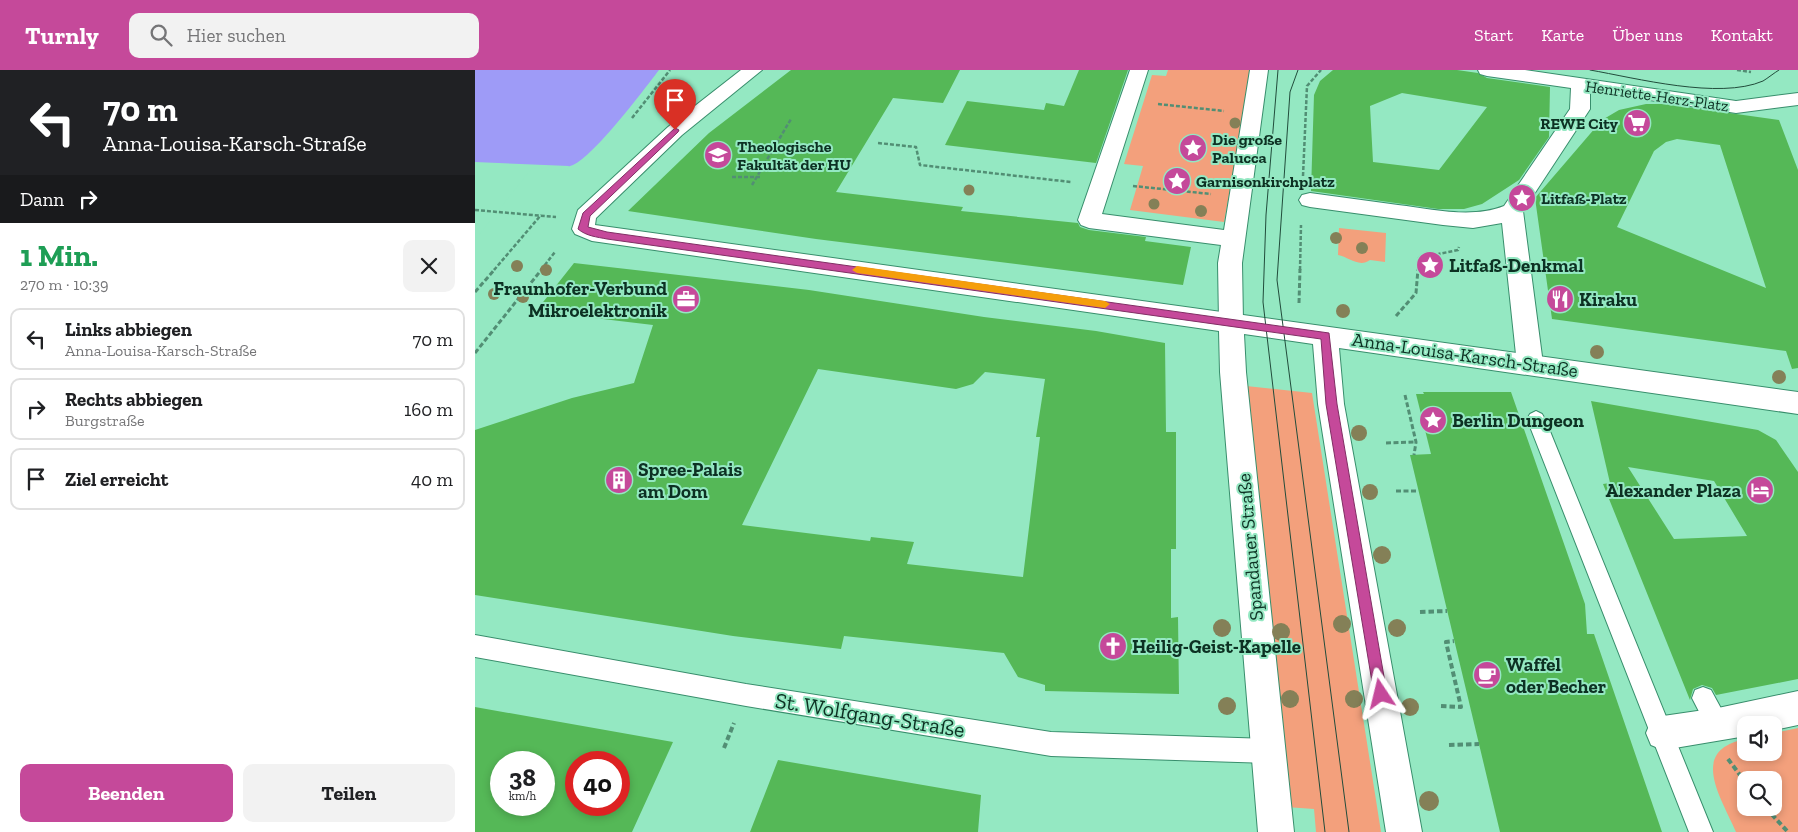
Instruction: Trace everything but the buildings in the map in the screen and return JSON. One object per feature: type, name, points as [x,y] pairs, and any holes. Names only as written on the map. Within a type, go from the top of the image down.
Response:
[{"type":"street","name":"Anna-Louisa-Karsch-Straße","points":[[753,70],[675,130],[586,215],[583,229],[592,233],[1798,403]]},
{"type":"street","points":[[1139,70],[1099,185],[1089,220],[1233,239]]},
{"type":"street","points":[[1231,322],[1230,263],[1259,70]]},
{"type":"street","name":"Henriette-Herz-Platz","points":[[1487,70],[1736,107],[1798,99]]},
{"type":"street","points":[[1310,200],[1443,218],[1473,220],[1494,218],[1512,211],[1581,109],[1581,85]]},
{"type":"street","points":[[1512,211],[1530,364]]},
{"type":"street","name":"Spandauer Straße","points":[[1231,322],[1234,382],[1277,832]]},
{"type":"street","points":[[1325,336],[1331,404],[1404,832]]},
{"type":"street","points":[[1663,733],[1711,711],[1798,708]]},
{"type":"lane","points":[[1536,419],[1701,832]]},
{"type":"lane","name":"St. Wolfgang-Straße","points":[[475,646],[746,695],[1051,744],[1269,751]]},
{"type":"path","points":[[632,118],[670,70]]},
{"type":"path","points":[[1737,70],[1751,72]]},
{"type":"path","points":[[1155,103],[1233,112]]},
{"type":"path","points":[[752,185],[791,120]]},
{"type":"path","points":[[878,143],[916,147],[920,166],[1099,185]]},
{"type":"path","points":[[732,177],[762,177]]},
{"type":"path","points":[[1135,186],[1217,195]]},
{"type":"path","points":[[475,210],[559,217]]},
{"type":"path","points":[[475,292],[541,215]]},
{"type":"path","points":[[1395,317],[1416,293],[1419,258],[1458,250],[1473,220]]},
{"type":"path","points":[[475,353],[555,252]]},
{"type":"path","points":[[1405,396],[1416,442],[1414,455]]},
{"type":"path","points":[[1387,443],[1416,442]]},
{"type":"path","points":[[1396,492],[1419,491]]},
{"type":"path","points":[[1420,612],[1447,611]]},
{"type":"path","points":[[1441,706],[1461,707],[1446,642],[1454,641]]},
{"type":"path","points":[[724,748],[727,740]]},
{"type":"path","points":[[1449,745],[1479,744]]},
{"type":"path","points":[[1773,816],[1788,832]]},
{"type":"shaded area","points":[[475,70],[659,70],[618,122],[582,159],[573,165],[563,167],[531,166],[475,238]]},
{"type":"shaded area","points":[[1168,70],[1252,70],[1224,222],[1130,210],[1143,166],[1124,164],[1152,75],[1166,76]]},
{"type":"shaded area","points":[[1339,228],[1386,233],[1385,262],[1370,260],[1362,263],[1338,255]]},
{"type":"shaded area","points":[[1246,386],[1312,393],[1381,832],[1316,832],[1314,809],[1286,807]]},
{"type":"shaded area","points":[[1798,728],[1798,832],[1736,832],[1717,790],[1714,776],[1713,764],[1718,753],[1728,745],[1737,742],[1737,761],[1782,761],[1782,731]]},
{"type":"pier","points":[[475,162],[569,166],[567,169],[558,170],[532,168],[475,240]]},
{"type":"tram line","points":[[1278,70],[1266,215],[1263,302],[1325,832]]},
{"type":"tram line","points":[[1298,70],[1290,92],[1277,280],[1349,832]]},
{"type":"tram line","points":[[1590,70],[1677,86],[1701,88],[1745,86],[1763,81],[1779,70]]},
{"type":"slow traffic","points":[[857,270],[1105,304]]},
{"type":"place","name":"REWE City","points":[[1637,123]]},
{"type":"place","name":"Die große Palucca","points":[[1193,148]]},
{"type":"place","name":"Theologische Fakultät der HU","points":[[718,155]]},
{"type":"place","name":"Garnisonkirchplatz","points":[[1177,181]]},
{"type":"place","name":"Litfaß-Platz","points":[[1522,198]]},
{"type":"place","name":"Litfaß-Denkmal","points":[[1430,265]]},
{"type":"place","name":"Fraunhofer-Verbund Mikroelektronik","points":[[686,299]]},
{"type":"place","name":"Kiraku","points":[[1560,299]]},
{"type":"place","name":"Berlin Dungeon","points":[[1433,420]]},
{"type":"place","name":"Spree-Palais am Dom","points":[[619,480]]},
{"type":"place","name":"Alexander Plaza","points":[[1760,490]]},
{"type":"place","name":"Heilig-Geist-Kapelle","points":[[1113,646]]},
{"type":"place","name":"Waffel oder Becher","points":[[1487,675]]},
{"type":"route","points":[[675,130],[586,215],[583,229],[592,233],[1325,336],[1331,404],[1381,694]]}]
